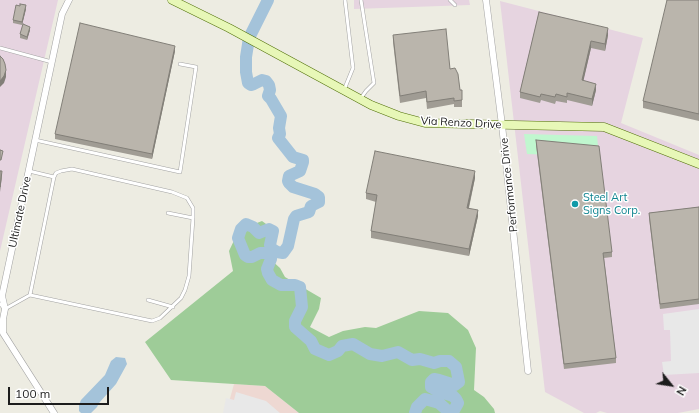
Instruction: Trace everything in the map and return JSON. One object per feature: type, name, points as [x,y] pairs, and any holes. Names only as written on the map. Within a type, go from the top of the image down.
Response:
[{"type":"street","name":"Ultimate Drive","points":[[54,413],[3,333],[5,309],[2,296],[62,14],[70,0]]},
{"type":"street","name":"Via Renzo Drive","points":[[172,0],[229,28],[360,99],[399,116],[425,123],[604,127],[699,164]]},
{"type":"street","name":"Performance Drive","points":[[486,0],[502,125],[528,371]]},
{"type":"lane","points":[[344,90],[353,68],[345,0]]},
{"type":"lane","points":[[360,99],[374,82],[361,0]]},
{"type":"lane","points":[[450,0],[455,5]]},
{"type":"lane","points":[[0,48],[52,62]]},
{"type":"lane","points":[[35,140],[180,172],[196,67],[180,64]]},
{"type":"lane","points":[[0,304],[5,309],[30,295],[152,321],[160,318],[181,298],[189,276],[193,218],[193,208],[190,202],[183,196],[172,192],[72,169],[56,173],[30,295]]},
{"type":"lane","points":[[29,171],[54,177]]},
{"type":"lane","points":[[168,213],[193,218]]},
{"type":"lane","points":[[148,300],[173,307]]},
{"type":"shaded area","points":[[0,0],[58,0],[0,251]]},
{"type":"shaded area","points":[[354,0],[469,0],[470,5],[354,9]]},
{"type":"shaded area","points":[[500,1],[643,38],[621,123],[699,155],[699,409],[678,413],[607,413],[600,411],[596,413],[584,413],[545,392]]},
{"type":"shaded area","points":[[699,309],[699,373],[664,375],[662,362],[671,361],[670,330],[664,330],[663,314]]},
{"type":"shaded area","points":[[234,384],[265,386],[299,413],[226,413]]},
{"type":"shaded area","points":[[236,392],[266,401],[280,413],[223,413],[226,398],[234,400]]},
{"type":"green space","points":[[524,134],[597,136],[599,157],[527,154]]},
{"type":"green space","points":[[262,221],[273,229],[274,237],[268,249],[269,258],[280,268],[285,277],[321,298],[319,309],[310,327],[329,337],[343,331],[365,327],[376,328],[419,311],[448,313],[468,330],[476,348],[474,390],[484,397],[494,409],[495,413],[299,413],[265,386],[171,380],[145,342],[233,271],[229,251],[239,230]]},
{"type":"water","points":[[116,357],[125,358],[127,364],[116,384],[91,413],[81,413],[79,411],[79,405],[81,400],[105,375],[111,361]]},
{"type":"building","points":[[667,0],[699,0],[699,114],[643,101]]},
{"type":"building","points":[[20,4],[26,5],[22,22],[13,20],[16,5],[20,6]]},
{"type":"building","points":[[539,12],[608,28],[605,44],[591,41],[582,80],[596,84],[592,99],[567,93],[567,97],[556,94],[555,97],[541,94],[540,97],[520,92]]},
{"type":"building","points":[[80,23],[175,46],[152,154],[55,134]]},
{"type":"building","points":[[23,24],[30,27],[27,37],[20,34]]},
{"type":"building","points":[[446,29],[450,69],[455,68],[458,74],[460,90],[462,90],[462,100],[454,101],[454,98],[427,102],[426,91],[400,96],[393,35]]},
{"type":"building","points":[[0,56],[3,59],[6,70],[0,81]]},
{"type":"building","name":"Steel Art Signs Corp.","points":[[536,140],[599,146],[612,252],[603,253],[616,358],[564,364]]},
{"type":"building","points":[[0,150],[3,151],[1,160],[0,160]]},
{"type":"building","points":[[375,151],[475,171],[467,208],[478,210],[469,249],[371,231],[377,195],[366,193]]},
{"type":"building","points":[[0,171],[2,171],[0,187]]},
{"type":"building","points":[[699,207],[699,299],[660,304],[649,213]]},
{"type":"waterway","points":[[268,0],[249,38],[246,57],[248,83],[251,85],[262,80],[266,81],[269,85],[270,90],[268,96],[281,116],[279,128],[280,134],[278,138],[293,157],[303,160],[300,171],[289,176],[288,181],[293,187],[315,194],[319,197],[319,202],[311,206],[309,212],[296,216],[288,246],[283,253],[272,249],[270,245],[273,231],[269,229],[259,233],[253,227],[246,224],[241,229],[238,238],[245,255],[248,257],[252,257],[260,253],[267,253],[271,255],[267,269],[272,280],[281,285],[295,285],[300,287],[302,307],[295,321],[295,327],[311,341],[315,349],[329,355],[338,351],[342,346],[353,344],[370,354],[382,356],[398,352],[412,360],[420,359],[434,363],[449,361],[456,367],[459,382],[455,385],[434,379],[431,382],[431,387],[453,396],[456,399],[458,403],[453,412],[449,412],[439,403],[425,399],[417,407],[415,413]]},
{"type":"place","name":"Steel Art Signs Corp.","points":[[575,204]]}]
